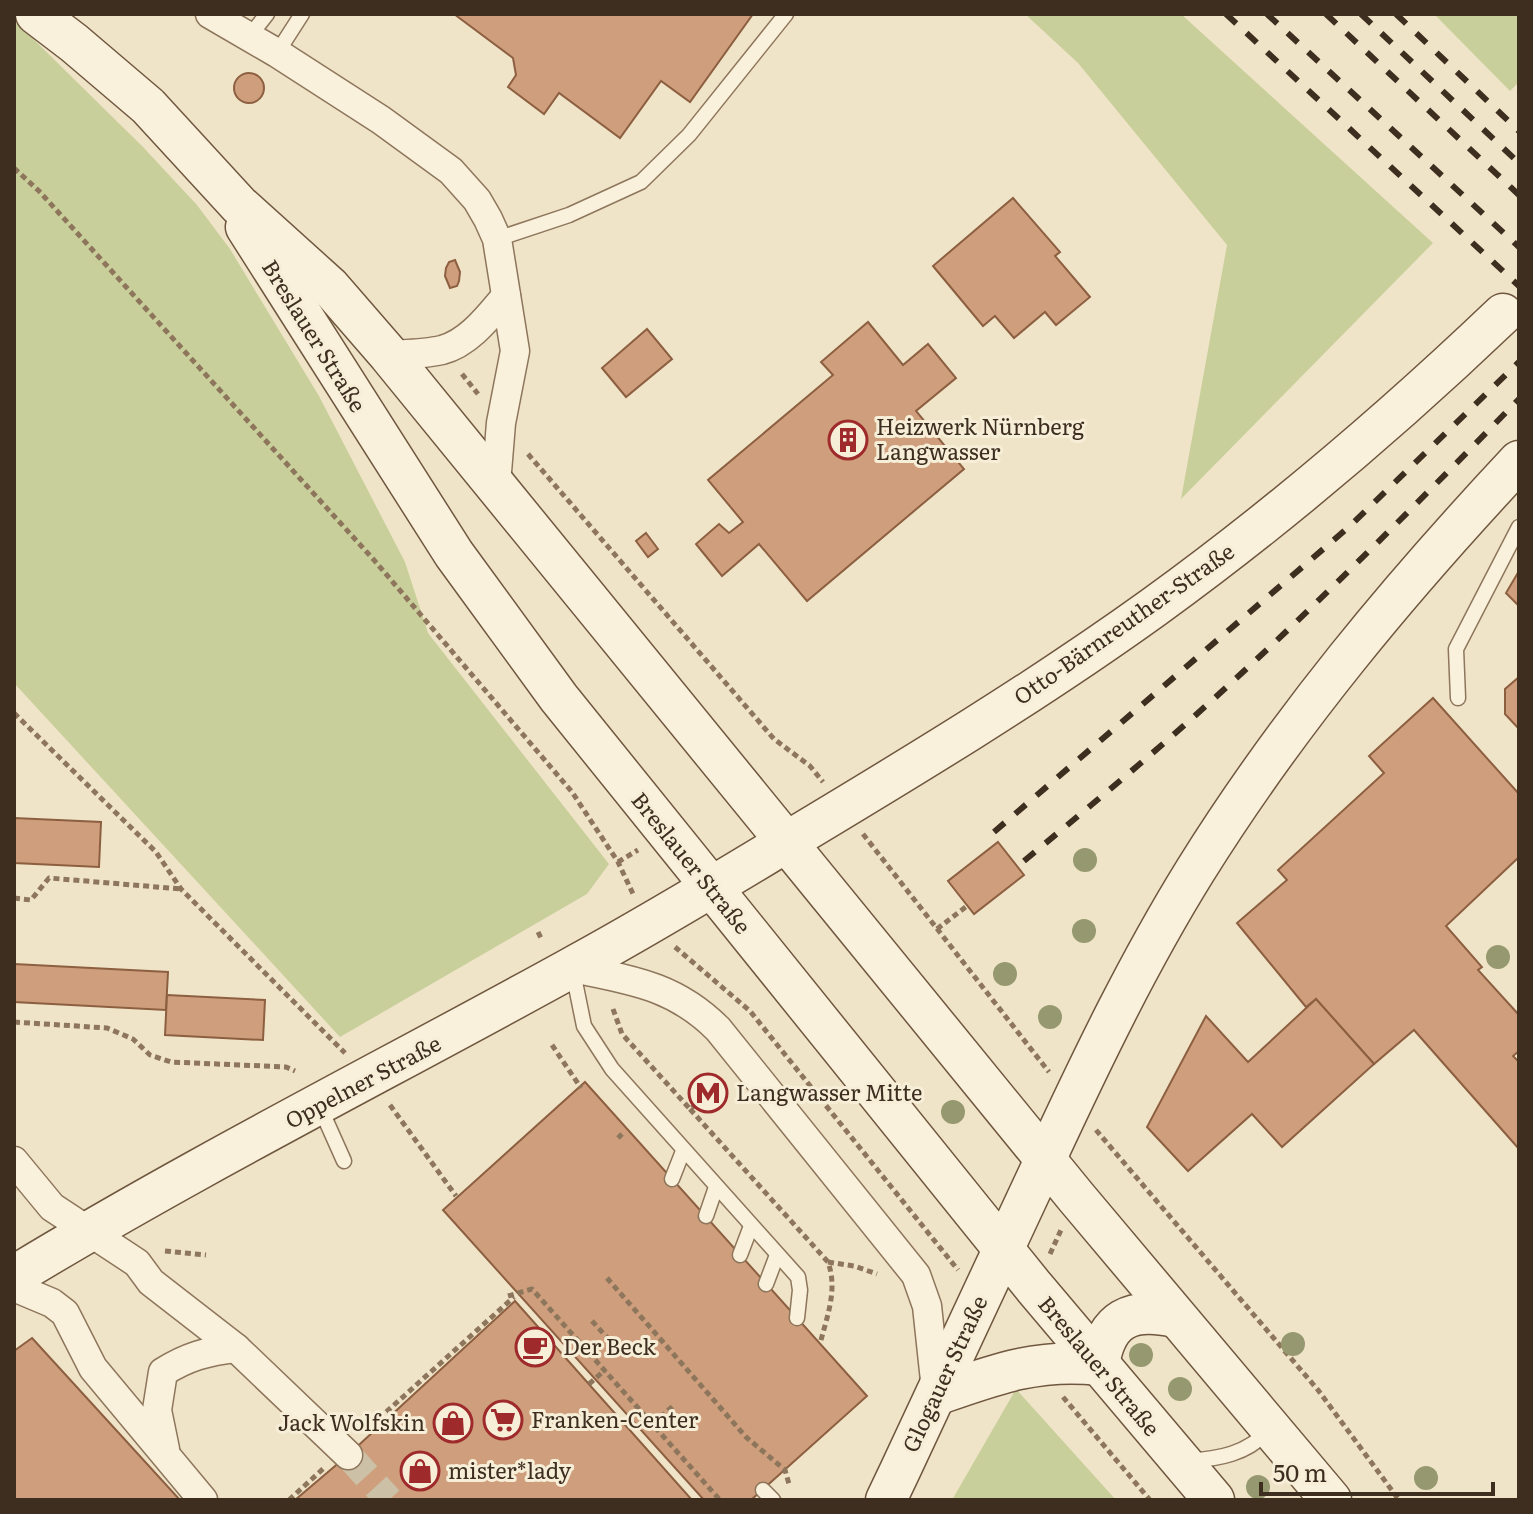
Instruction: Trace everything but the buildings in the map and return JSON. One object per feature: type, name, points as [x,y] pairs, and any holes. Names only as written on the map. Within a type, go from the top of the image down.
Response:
[{"type":"main road","name":"Breslauer Straße","points":[[36,14],[148,106],[221,186],[330,287],[496,484],[1175,1317],[1331,1500]]},
{"type":"main road","name":"Breslauer Straße","points":[[221,186],[296,310],[454,554],[559,698],[1003,1249],[1178,1461],[1214,1500]]},
{"type":"main road","name":"Otto-Bärnreuther-Straße","points":[[712,888],[1029,692],[1192,579],[1356,448],[1503,314]]},
{"type":"main road","points":[[1003,1249],[1072,1101],[1151,947],[1194,872],[1287,735],[1367,634],[1519,461]]},
{"type":"main road","name":"Oppelner Straße","points":[[14,1276],[89,1231],[319,1105],[380,1091],[572,968],[712,888]]},
{"type":"main road","name":"Glogauer Straße","points":[[886,1500],[1003,1249]]},
{"type":"main road","points":[[936,1395],[1028,1366],[1099,1365],[1101,1347],[1108,1332],[1118,1322],[1150,1314],[1175,1317]]},
{"type":"street","points":[[210,14],[381,120],[451,171],[477,200],[497,239],[515,351],[501,423],[496,484]]},
{"type":"street","points":[[389,355],[443,350],[464,340],[506,296]]},
{"type":"street","points":[[572,968],[666,992],[693,1006],[718,1029],[916,1275],[927,1306],[936,1395]]},
{"type":"street","points":[[14,1161],[52,1207],[137,1263],[151,1282],[236,1348],[348,1450]]},
{"type":"street","points":[[14,1287],[52,1303],[65,1313],[93,1368],[203,1500]]},
{"type":"street","points":[[166,1454],[157,1410],[163,1372],[184,1358],[236,1348]]},
{"type":"lane","points":[[249,37],[267,14]]},
{"type":"lane","points":[[277,53],[302,14]]},
{"type":"lane","points":[[497,239],[569,215],[641,182],[689,135],[786,14]]},
{"type":"lane","points":[[1458,698],[1456,649],[1519,527]]},
{"type":"lane","points":[[572,968],[587,1032],[612,1069],[798,1277],[797,1318]]},
{"type":"lane","points":[[319,1105],[344,1161]]},
{"type":"lane","points":[[672,1179],[683,1151]]},
{"type":"lane","points":[[706,1216],[716,1187]]},
{"type":"lane","points":[[740,1255],[751,1226]]},
{"type":"lane","points":[[766,1284],[777,1255]]},
{"type":"lane","points":[[1178,1461],[1205,1460],[1245,1450],[1270,1429]]},
{"type":"path","points":[[14,168],[39,191],[374,560],[572,792],[618,862],[629,891]]},
{"type":"path","points":[[443,350],[501,423],[774,739],[810,766],[1072,1101],[1318,1390],[1399,1500]]},
{"type":"path","points":[[14,713],[156,852],[181,889],[380,1091],[456,1196]]},
{"type":"path","points":[[14,898],[31,900],[49,878],[181,889]]},
{"type":"path","points":[[937,929],[967,906]]},
{"type":"path","points":[[538,932],[541,938]]},
{"type":"path","points":[[691,963],[750,1011],[981,1298]]},
{"type":"path","points":[[613,1009],[622,1034],[828,1262],[833,1278],[832,1296],[820,1344]]},
{"type":"path","points":[[14,1022],[107,1028],[133,1039],[150,1055],[171,1062],[286,1067],[295,1071]]},
{"type":"path","points":[[552,1045],[581,1088]]},
{"type":"path","points":[[806,1080],[815,1072]]},
{"type":"path","points":[[690,1109],[719,1087]]},
{"type":"path","points":[[160,1250],[206,1255]]},
{"type":"path","points":[[607,1278],[746,1437],[785,1470]]},
{"type":"path","points":[[508,1296],[532,1289],[720,1500]]},
{"type":"path","points":[[289,1500],[348,1450],[415,1382],[517,1293]]},
{"type":"path","points":[[592,1321],[613,1344]]},
{"type":"path","points":[[589,1384],[605,1370]]},
{"type":"path","points":[[653,1424],[675,1404]]},
{"type":"green space","points":[[1025,14],[1181,14],[1433,243],[1181,499],[1227,245],[1078,63]]},
{"type":"green space","points":[[1434,14],[1519,14],[1519,82],[1510,91]]},
{"type":"green space","points":[[14,20],[143,147],[197,205],[230,249],[319,396],[405,562],[428,633],[609,864],[587,894],[340,1037],[14,683]]},
{"type":"green space","points":[[1016,1389],[1116,1500],[952,1500]]},
{"type":"tunnel","points":[[348,1455],[389,1500]]},
{"type":"railway","points":[[1226,14],[1519,286]]},
{"type":"railway","points":[[1267,14],[1519,247]]},
{"type":"railway","points":[[1326,14],[1519,195]]},
{"type":"railway","points":[[1361,14],[1519,163]]},
{"type":"railway","points":[[1396,14],[1519,131]]},
{"type":"railway","points":[[994,832],[1350,526],[1519,362]]},
{"type":"railway","points":[[1024,861],[1164,743],[1256,660],[1519,399]]},
{"type":"place","name":"Heizwerk Nürnberg Langwasser","points":[[848,440]]},
{"type":"place","name":"Langwasser Mitte","points":[[708,1093]]},
{"type":"place","name":"Der Beck","points":[[535,1347]]},
{"type":"place","name":"Franken-Center","points":[[503,1420]]},
{"type":"place","name":"Jack Wolfskin","points":[[453,1423]]},
{"type":"place","name":"mister*lady","points":[[420,1471]]}]
